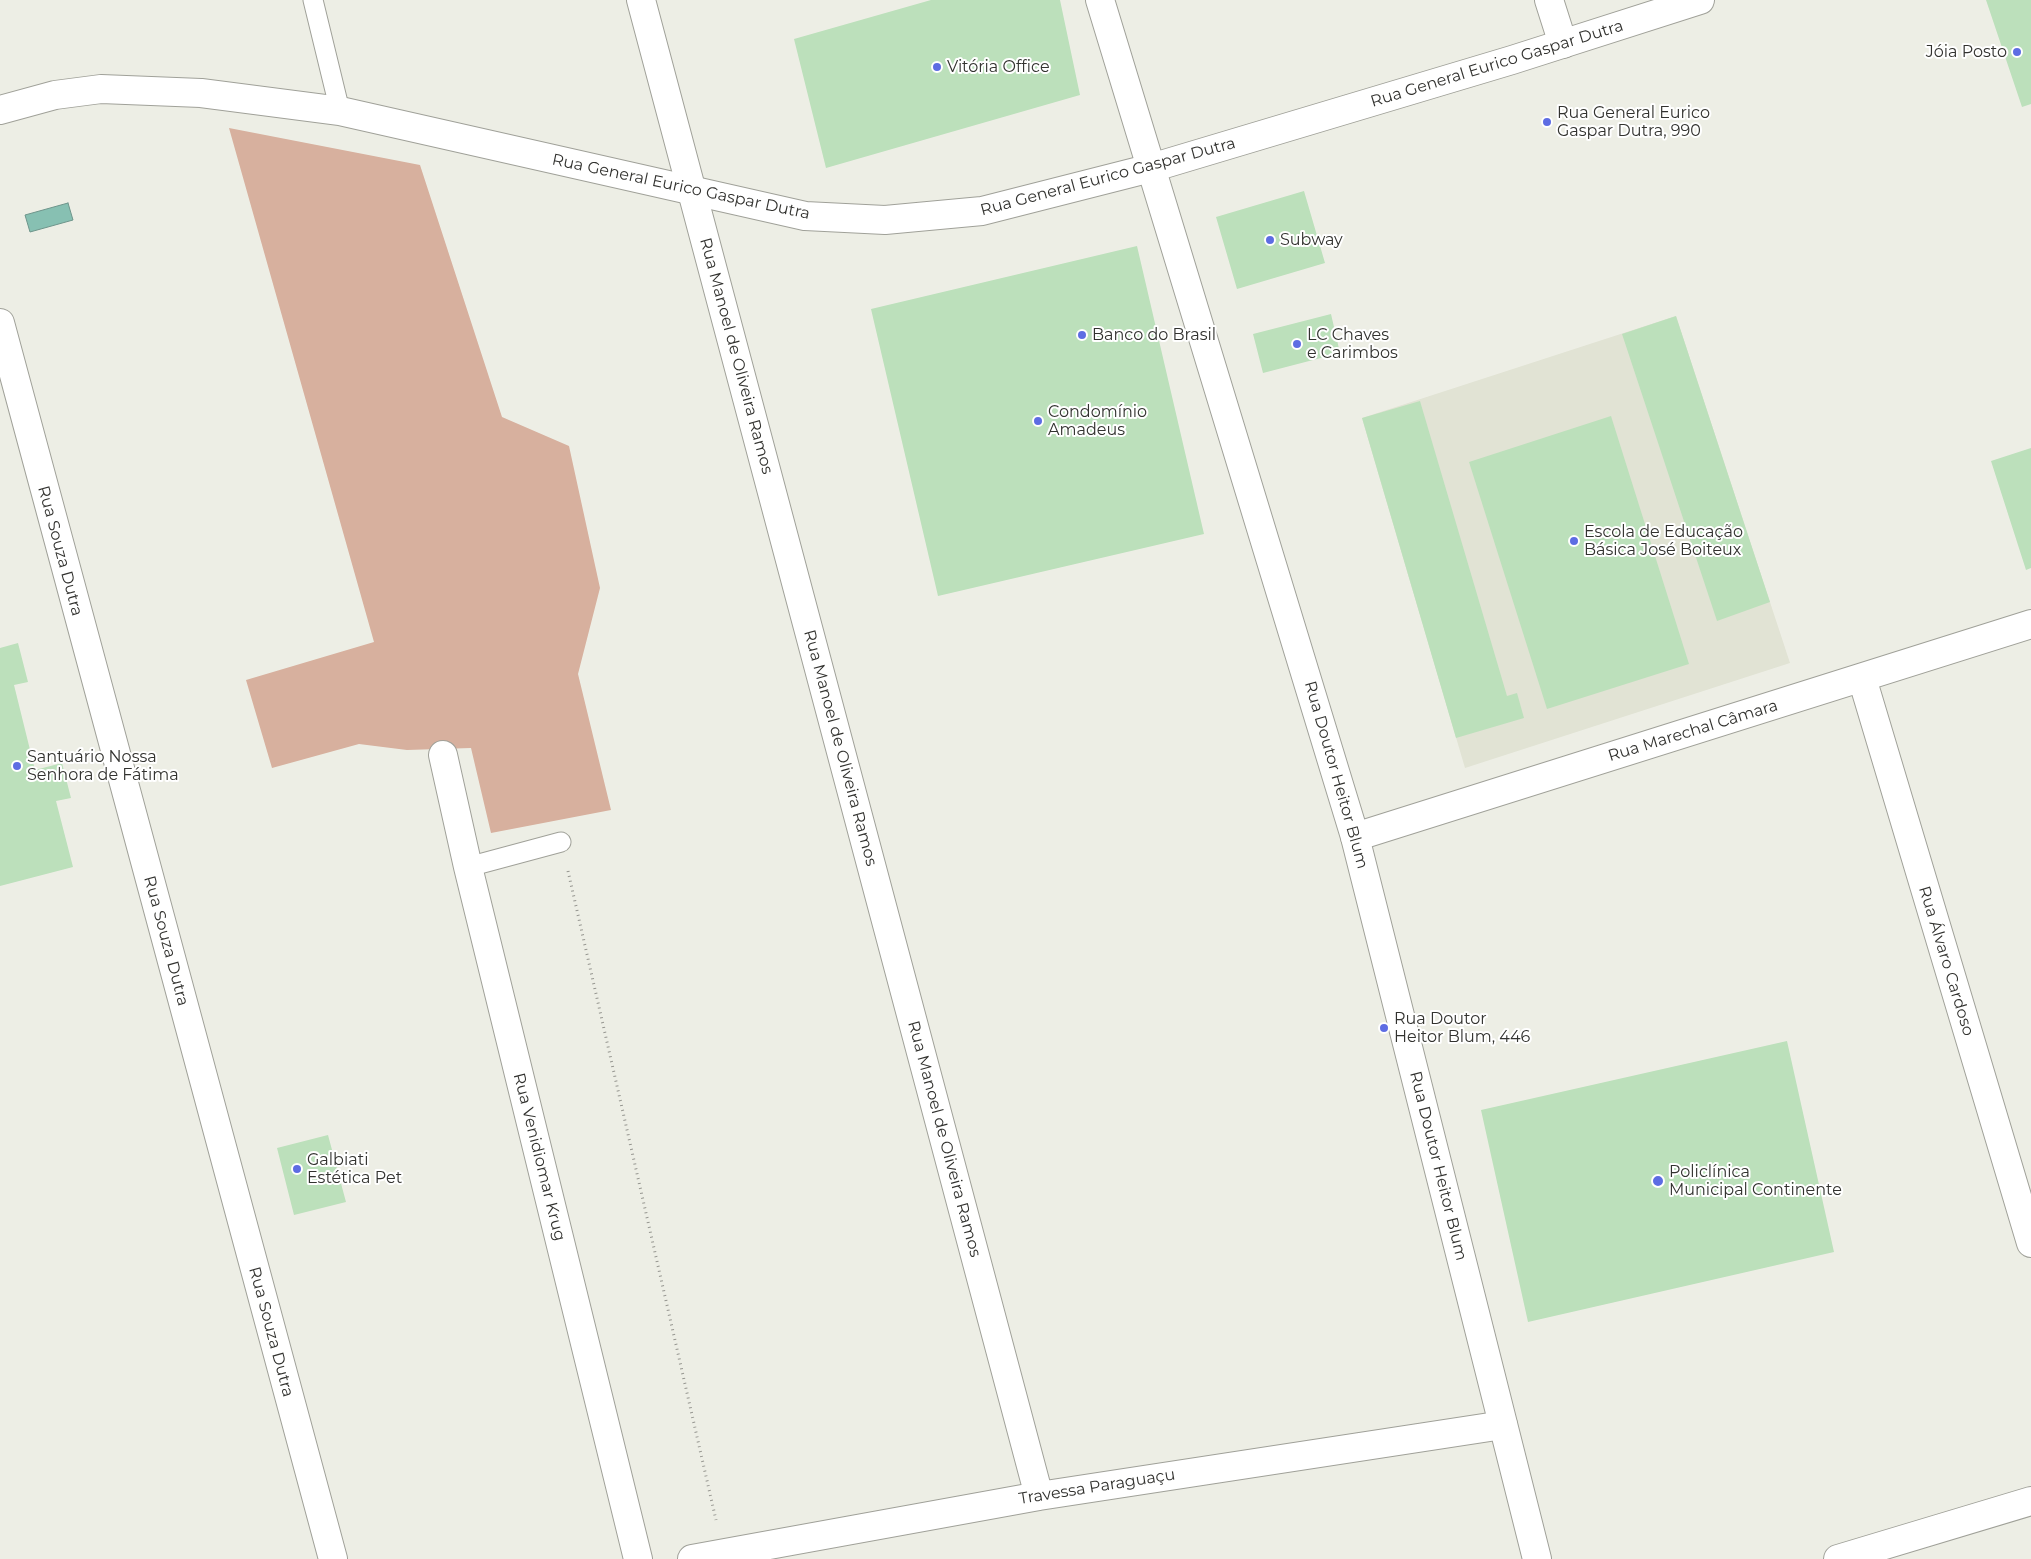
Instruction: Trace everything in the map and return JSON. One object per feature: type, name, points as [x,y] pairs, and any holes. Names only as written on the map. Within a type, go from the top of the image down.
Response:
[{"type":"street","name":"Rua Manoel de Oliveira Ramos","points":[[641,0],[1039,1496]]},
{"type":"street","name":"Rua Doutor Heitor Blum","points":[[1100,0],[1355,837],[1537,1559]]},
{"type":"street","points":[[1549,0],[1563,44]]},
{"type":"street","name":"Rua General Eurico Gaspar Dutra","points":[[0,110],[55,96],[101,89],[201,93],[340,112],[806,216],[885,220],[982,211],[1151,168],[1563,44],[1700,0]]},
{"type":"street","name":"Rua Souza Dutra","points":[[0,323],[333,1559]]},
{"type":"street","name":"Rua Marechal Câmara","points":[[1355,837],[2031,624]]},
{"type":"street","name":"Rua Álvaro Cardoso","points":[[1862,678],[2031,1243]]},
{"type":"street","name":"Rua Venidiomar Krug","points":[[443,755],[468,867],[638,1559]]},
{"type":"street","name":"Travessa Paraguaçu","points":[[692,1559],[1039,1496],[1503,1424]]},
{"type":"street","points":[[1838,1559],[2031,1501]]},
{"type":"lane","points":[[313,0],[340,112]]},
{"type":"lane","points":[[468,867],[561,842]]},
{"type":"path","points":[[561,842],[723,1553]]},
{"type":"shaded area","points":[[229,128],[420,165],[502,417],[569,446],[600,588],[578,674],[611,810],[491,833],[471,748],[407,750],[359,744],[272,768],[246,680],[374,642]]},
{"type":"shaded area","name":"Escola de Educação Básica José Boiteux","points":[[1676,316],[1790,663],[1465,768],[1362,418]]},
{"type":"water","points":[[68,203],[73,220],[30,232],[25,215]]},
{"type":"building","name":"Vitória Office","points":[[931,0],[1060,0],[1080,95],[826,168],[794,39]]},
{"type":"building","name":"Jóia Posto","points":[[1986,0],[2031,0],[2031,104],[2022,107]]},
{"type":"building","name":"Subway","points":[[1304,191],[1325,263],[1237,289],[1216,217]]},
{"type":"building","name":"Condomínio Amadeus","points":[[1137,246],[1204,534],[938,596],[871,309]]},
{"type":"building","name":"LC Chaves e Carimbos","points":[[1331,314],[1340,353],[1263,373],[1253,334]]},
{"type":"building","points":[[1676,316],[1770,602],[1717,621],[1622,334]]},
{"type":"building","points":[[1420,401],[1507,696],[1517,693],[1524,718],[1456,738],[1362,418]]},
{"type":"building","points":[[1611,416],[1689,664],[1547,709],[1469,462]]},
{"type":"building","points":[[2031,448],[2031,568],[2026,570],[1991,461]]},
{"type":"building","name":"Santuário Nossa Senhora de Fátima","points":[[18,643],[28,682],[14,685],[35,770],[62,763],[71,798],[56,801],[73,867],[0,886],[0,648]]},
{"type":"building","name":"Policlínica Municipal Continente","points":[[1787,1041],[1834,1252],[1528,1322],[1481,1110]]},
{"type":"building","points":[[328,1135],[346,1202],[294,1215],[277,1148]]},
{"type":"place","name":"Jóia Posto","points":[[2017,52]]},
{"type":"place","name":"Vitória Office","points":[[937,67]]},
{"type":"place","name":"Rua General Eurico Gaspar Dutra, 990","points":[[1547,122]]},
{"type":"place","name":"Subway","points":[[1270,240]]},
{"type":"place","name":"Banco do Brasil","points":[[1082,335]]},
{"type":"place","name":"LC Chaves e Carimbos","points":[[1297,344]]},
{"type":"place","name":"Condomínio Amadeus","points":[[1038,421]]},
{"type":"place","name":"Escola de Educação Básica José Boiteux","points":[[1574,541]]},
{"type":"place","name":"Santuário Nossa Senhora de Fátima","points":[[17,766]]},
{"type":"place","name":"Rua Doutor Heitor Blum, 446","points":[[1384,1028]]},
{"type":"place","name":"Galbiati Estética Pet","points":[[297,1169]]},
{"type":"place","name":"Policlínica Municipal Continente","points":[[1658,1181]]}]
